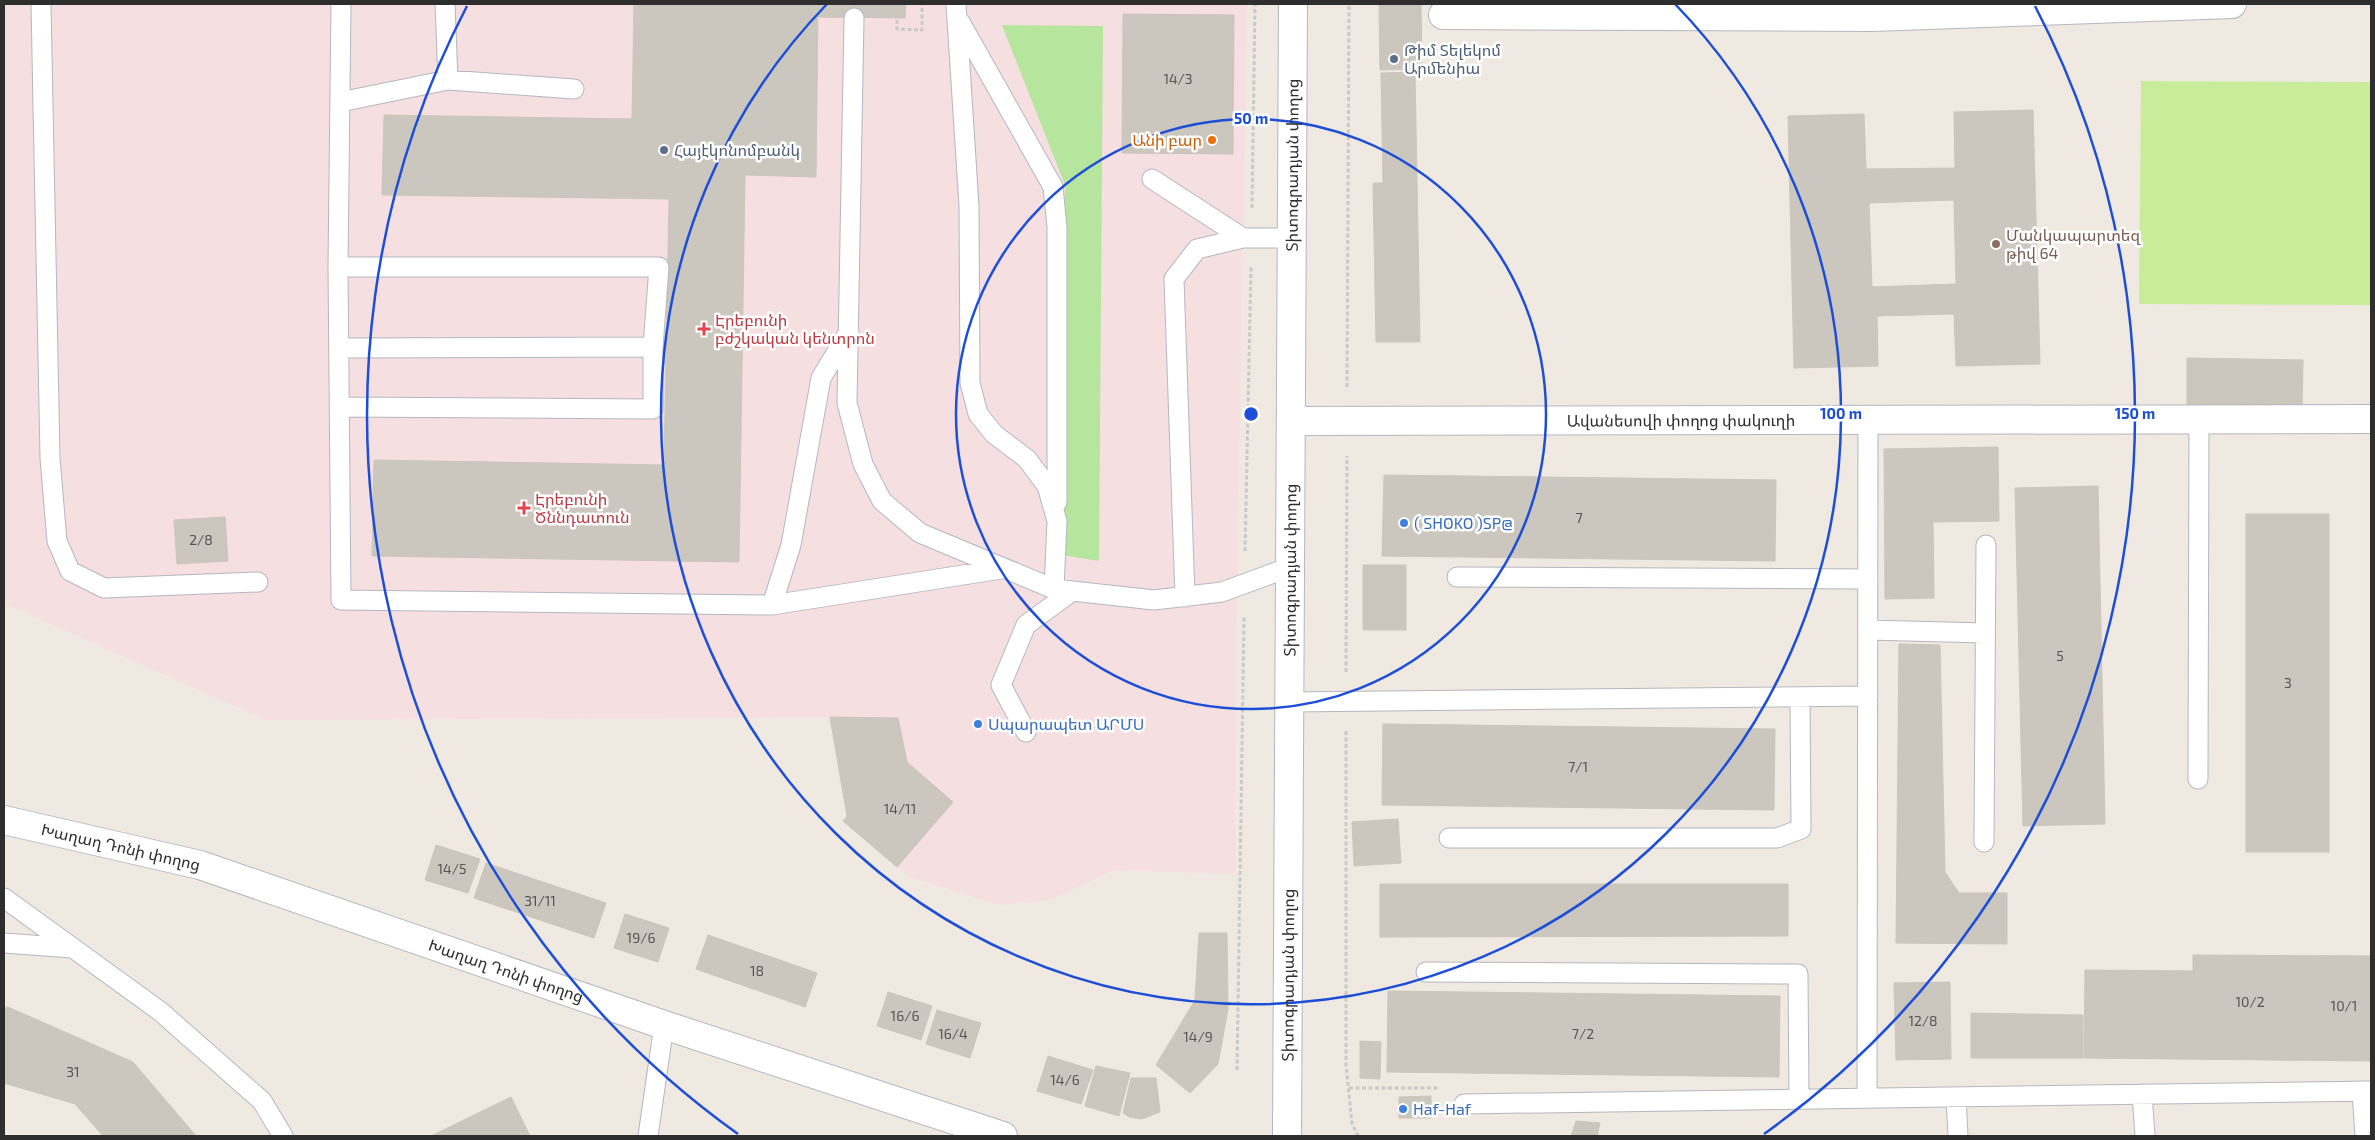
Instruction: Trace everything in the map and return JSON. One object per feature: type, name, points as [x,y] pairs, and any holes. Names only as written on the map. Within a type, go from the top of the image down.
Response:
[{"type":"street","name":"Տիտոգրադյան փողոց","points":[[1286,1136],[1294,4]]},
{"type":"street","points":[[1443,15],[2232,4]]},
{"type":"street","name":"Ավանեսովի փողոց փակուղի","points":[[1291,421],[2371,419]]},
{"type":"street","name":"Խաղաղ Դոնի փողոց","points":[[4,820],[200,865],[664,1025],[1003,1136]]},
{"type":"lane","points":[[41,4],[50,458],[57,541],[70,571],[104,588],[258,582]]},
{"type":"lane","points":[[341,4],[338,266],[341,600],[772,605],[1001,569]]},
{"type":"lane","points":[[445,4],[448,80]]},
{"type":"lane","points":[[956,10],[969,206],[970,383],[978,414],[994,434],[1027,459],[1048,486],[1057,521]]},
{"type":"lane","points":[[956,10],[1053,187],[1057,227],[1057,521],[1062,591]]},
{"type":"lane","points":[[854,18],[850,330],[847,403],[863,464],[882,501],[920,533],[1001,569],[1062,591],[1154,600],[1185,597],[1222,592],[1290,567]]},
{"type":"lane","points":[[340,102],[448,80],[574,89]]},
{"type":"lane","points":[[1152,179],[1243,238]]},
{"type":"lane","points":[[1185,597],[1174,279],[1197,249],[1243,238],[1292,238]]},
{"type":"lane","points":[[338,266],[659,267],[653,347],[653,409],[340,407]]},
{"type":"lane","points":[[772,605],[791,546],[821,378],[850,330]]},
{"type":"lane","points":[[340,348],[653,347]]},
{"type":"lane","points":[[1868,420],[1868,1098]]},
{"type":"lane","points":[[2198,779],[2199,420]]},
{"type":"lane","points":[[1984,842],[1986,545]]},
{"type":"lane","points":[[1457,577],[1868,579]]},
{"type":"lane","points":[[1026,732],[1001,685],[1026,625],[1062,591]]},
{"type":"lane","points":[[1868,630],[1985,633]]},
{"type":"lane","points":[[1290,702],[1868,696]]},
{"type":"lane","points":[[1449,838],[1776,838],[1801,829],[1800,697]]},
{"type":"lane","points":[[4,898],[161,1012],[262,1101],[283,1136]]},
{"type":"lane","points":[[4,943],[73,948]]},
{"type":"lane","points":[[1426,972],[1798,974],[1799,1099]]},
{"type":"lane","points":[[648,1136],[664,1025]]},
{"type":"lane","points":[[1464,1104],[2367,1091],[2365,1136]]},
{"type":"lane","points":[[2142,1094],[2145,1136]]},
{"type":"lane","points":[[1956,1097],[1958,1136]]},
{"type":"path","points":[[897,20],[897,30],[922,30],[922,4]]},
{"type":"path","points":[[1252,216],[1255,4]]},
{"type":"path","points":[[1349,4],[1346,1065],[1352,1124],[1358,1136]]},
{"type":"path","points":[[1237,1070],[1251,265]]},
{"type":"path","points":[[1348,1088],[1444,1088],[1464,1104]]},
{"type":"shaded area","points":[[4,4],[1247,4],[1236,643],[1235,874],[1114,870],[1050,900],[999,905],[910,877],[843,821],[847,816],[830,717],[266,720],[4,603]]},
{"type":"green space","points":[[1002,25],[1103,26],[1099,561],[1062,555],[1065,185]]},
{"type":"green space","points":[[2141,81],[2371,82],[2371,305],[2139,304]]},
{"type":"building","name":"Էրեբունի բժշկական կենտրոն","points":[[634,4],[818,4],[816,177],[745,175],[739,562],[372,556],[374,460],[664,465],[669,199],[382,195],[384,115],[632,119]]},
{"type":"building","points":[[818,4],[906,4],[905,18],[818,17]]},
{"type":"building","points":[[1379,4],[1421,4],[1422,69],[1380,70]]},
{"type":"building","points":[[1123,14],[1234,15],[1233,154],[1122,153]]},
{"type":"building","points":[[1415,72],[1420,342],[1376,342],[1373,183],[1383,183],[1381,73]]},
{"type":"building","name":"Մանկապարտեզ թիվ 64","points":[[2033,110],[2040,364],[1956,366],[1954,314],[1877,316],[1878,366],[1794,368],[1788,116],[1864,114],[1866,169],[1955,168],[1954,112]],"holes":[[[1954,200],[1956,284],[1872,287],[1869,203]]]},
{"type":"building","points":[[2187,358],[2303,360],[2302,411],[2187,409]]},
{"type":"building","points":[[1998,447],[1999,521],[1933,522],[1934,598],[1885,599],[1884,449]]},
{"type":"building","points":[[1384,475],[1776,480],[1775,561],[1382,556]]},
{"type":"building","points":[[2098,486],[2105,824],[2023,826],[2015,488]]},
{"type":"building","points":[[2246,514],[2329,514],[2329,852],[2246,852]]},
{"type":"building","points":[[225,517],[228,561],[177,564],[174,520]]},
{"type":"building","points":[[1363,565],[1406,565],[1406,630],[1363,630]]},
{"type":"building","points":[[1899,644],[1940,645],[1945,872],[1959,893],[2007,893],[2007,944],[1896,943]]},
{"type":"building","points":[[830,717],[898,718],[907,762],[900,756],[847,816]]},
{"type":"building","points":[[1383,724],[1775,729],[1774,810],[1382,805]]},
{"type":"building","points":[[900,756],[953,802],[897,867],[843,821]]},
{"type":"building","points":[[1398,819],[1401,863],[1354,866],[1352,822]]},
{"type":"building","points":[[436,845],[480,859],[468,893],[425,880]]},
{"type":"building","points":[[486,863],[606,903],[594,938],[474,898]]},
{"type":"building","points":[[1380,884],[1788,884],[1788,936],[1380,937]]},
{"type":"building","points":[[625,914],[669,928],[658,962],[614,948]]},
{"type":"building","points":[[1199,933],[1227,933],[1228,1009],[1195,1000]]},
{"type":"building","points":[[708,935],[817,973],[805,1007],[696,969]]},
{"type":"building","points":[[2193,955],[2371,956],[2371,1061],[2084,1058],[2085,970],[2193,971]]},
{"type":"building","points":[[1950,982],[1951,1059],[1896,1060],[1894,983]]},
{"type":"building","points":[[1388,991],[1780,996],[1779,1077],[1387,1072]]},
{"type":"building","points":[[888,992],[932,1006],[921,1040],[877,1026]]},
{"type":"building","points":[[1195,1000],[1228,1009],[1218,1064],[1190,1093],[1156,1065]]},
{"type":"building","points":[[8,1007],[133,1062],[196,1136],[103,1136],[75,1104],[4,1083],[4,1008]]},
{"type":"building","points":[[937,1010],[981,1023],[970,1058],[926,1044]]},
{"type":"building","points":[[1971,1013],[2083,1015],[2083,1058],[1971,1058]]},
{"type":"building","points":[[1360,1041],[1381,1042],[1380,1079],[1360,1078]]},
{"type":"building","points":[[1048,1056],[1093,1070],[1081,1104],[1037,1091]]},
{"type":"building","points":[[1096,1066],[1130,1073],[1119,1116],[1085,1106]]},
{"type":"building","points":[[1131,1078],[1156,1078],[1160,1112],[1142,1119],[1129,1117],[1123,1113]]},
{"type":"building","points":[[1431,1096],[1431,1118],[1399,1118],[1399,1097]]},
{"type":"building","points":[[511,1097],[530,1136],[431,1136]]},
{"type":"building","points":[[1576,1121],[1600,1123],[1597,1136],[1571,1136]]},
{"type":"place","name":"Թիմ Տելեկոմ Արմենիա","points":[[1394,59]]},
{"type":"place","name":"Անի բար","points":[[1212,140]]},
{"type":"place","name":"Հայէկոնոմբանկ","points":[[664,150]]},
{"type":"place","name":"Մանկապարտեզ թիվ 64","points":[[1996,244]]},
{"type":"place","name":"Էրեբունի բժշկական կենտրոն","points":[[704,329]]},
{"type":"place","name":"Էրեբունի Ծննդատուն","points":[[524,508]]},
{"type":"place","name":"( SHOKO )SP@","points":[[1404,523]]},
{"type":"place","name":"Սպարապետ ԱՐՄՍ","points":[[978,724]]},
{"type":"place","name":"Haf-Haf","points":[[1403,1109]]}]
